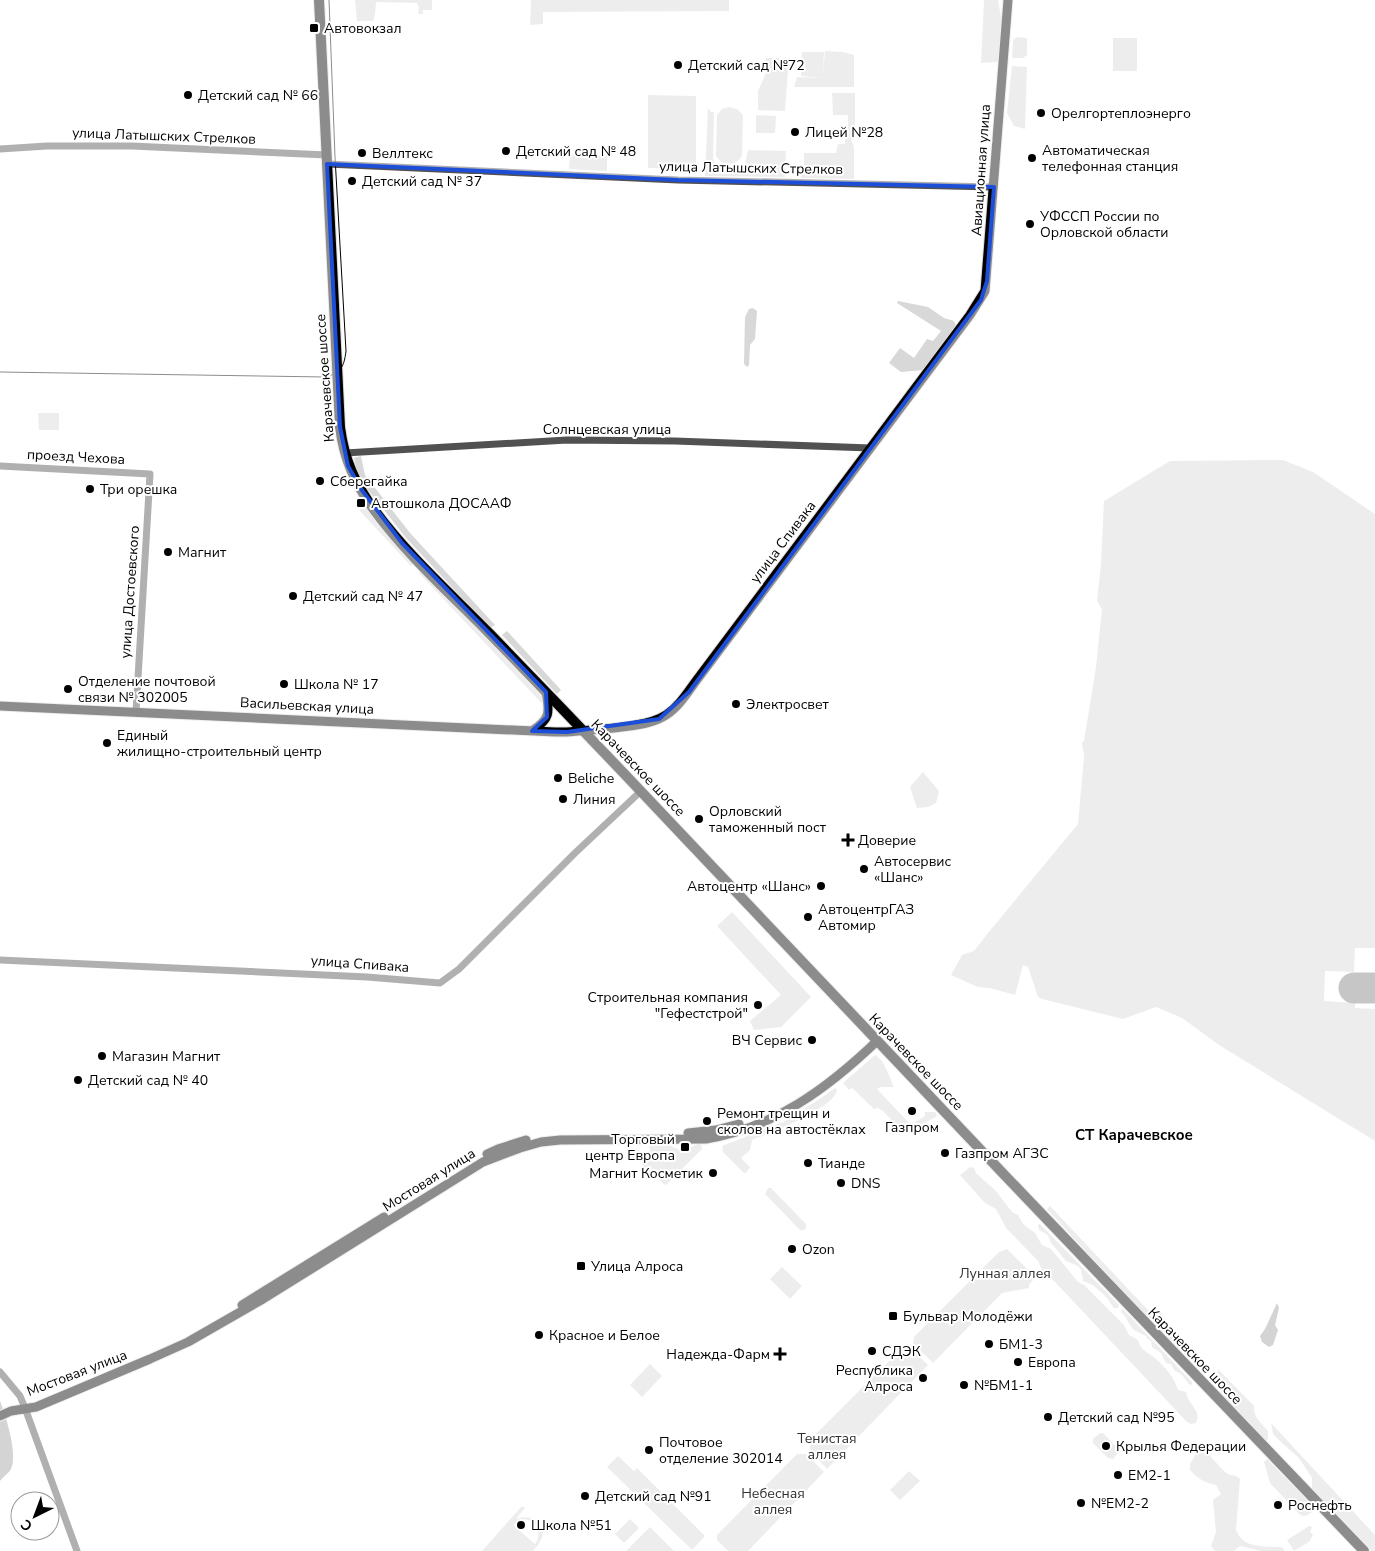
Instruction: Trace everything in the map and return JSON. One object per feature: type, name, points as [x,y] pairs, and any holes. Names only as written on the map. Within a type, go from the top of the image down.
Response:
[{"type":"highway","name":"Карачевское шоссе","points":[[319,0],[341,434],[348,466],[372,507],[421,563],[583,730],[988,1158],[1364,1551]]},
{"type":"main road","name":"Авиационная улица","points":[[1002,0],[1007,23]]},
{"type":"main road","name":"Авиационная улица","points":[[970,315],[985,290],[1008,0]]},
{"type":"main road","name":"улица Спивака","points":[[583,730],[650,723],[673,710],[970,315]]},
{"type":"main road","points":[[532,732],[547,717],[549,708],[546,692]]},
{"type":"main road","name":"Васильевская улица","points":[[0,706],[321,720],[532,732],[583,730]]},
{"type":"main road","name":"Мостовая улица","points":[[0,1416],[11,1411],[36,1406],[196,1338],[263,1299],[454,1180],[495,1157],[534,1144],[560,1140],[706,1138],[728,1134],[770,1119],[805,1100],[837,1077],[875,1039]]},
{"type":"street","name":"улица Латышских Стрелков","points":[[0,149],[46,146],[127,146],[327,160],[678,180],[797,181],[994,187]]},
{"type":"street","name":"Солнцевская улица","points":[[345,453],[567,440],[670,441],[870,448]]},
{"type":"street","name":"проезд Чехова","points":[[0,466],[150,474]]},
{"type":"street","name":"улица Достоевского","points":[[136,712],[150,474]]},
{"type":"street","name":"улица Спивака","points":[[0,960],[367,977],[440,983],[459,969],[581,847],[641,791]]},
{"type":"street","points":[[0,1372],[20,1396],[77,1551]]},
{"type":"highlighted area","points":[[327,164],[678,180],[994,187],[987,281],[981,300],[689,692],[659,719],[567,732],[532,731],[547,717],[546,692],[402,543],[361,489],[348,466],[340,427]]},
{"type":"green space","points":[[355,0],[432,0],[432,10],[423,10],[423,14],[418,14],[419,7],[417,3],[376,2],[373,21],[357,21]]},
{"type":"green space","points":[[531,0],[729,0],[729,11],[543,12],[543,24],[530,25]]},
{"type":"green space","points":[[984,0],[998,0],[1002,23],[999,62],[981,63]]},
{"type":"green space","points":[[1017,37],[1027,38],[1027,55],[1023,58],[1012,58],[1013,40]]},
{"type":"green space","points":[[1113,38],[1137,38],[1137,71],[1113,71]]},
{"type":"green space","points":[[825,51],[854,55],[854,87],[794,87],[797,77],[823,78],[801,76],[802,52],[824,52],[823,74]]},
{"type":"green space","points":[[766,58],[789,58],[785,111],[758,110],[758,91],[766,73]]},
{"type":"green space","points":[[1012,66],[1027,67],[1025,129],[1014,126],[1007,113]]},
{"type":"green space","points":[[832,93],[855,93],[855,138],[851,139],[854,147],[854,179],[801,178],[800,169],[804,169],[804,153],[836,153],[838,144],[845,144],[845,137],[848,135],[848,115],[833,115]]},
{"type":"green space","points":[[648,95],[696,96],[696,168],[648,168]]},
{"type":"green space","points":[[729,107],[737,109],[743,115],[742,156],[737,162],[729,164],[721,162],[716,156],[717,115],[722,109]]},
{"type":"green space","points":[[708,108],[711,112],[714,112],[713,158],[717,167],[743,167],[748,150],[786,151],[785,177],[705,176]]},
{"type":"green space","points":[[756,115],[776,116],[775,133],[756,133]]},
{"type":"green space","points":[[570,154],[607,156],[607,171],[569,169]]},
{"type":"green space","points":[[898,301],[928,307],[944,318],[954,321],[956,326],[924,370],[901,372],[889,363],[900,348],[914,358],[927,339],[933,341],[941,331],[897,303]]},
{"type":"green space","points":[[753,308],[757,311],[755,339],[750,345],[749,365],[747,367],[744,364],[745,317],[749,309]]},
{"type":"green space","points":[[38,413],[59,413],[59,430],[39,430]]},
{"type":"green space","points":[[361,456],[365,475],[410,533],[495,625],[490,628],[406,538],[358,477],[354,458]]},
{"type":"green space","points":[[1283,460],[1313,472],[1375,514],[1375,948],[1355,948],[1354,972],[1325,971],[1324,1001],[1355,1003],[1355,1008],[1375,1009],[1375,1141],[1219,1045],[1182,1018],[1156,1007],[1123,1019],[1042,999],[1038,997],[1028,967],[1023,965],[1015,995],[990,988],[978,987],[951,975],[962,955],[974,951],[1078,824],[1084,756],[1082,743],[1084,741],[1096,667],[1102,609],[1097,601],[1104,501],[1170,461]]},
{"type":"green space","points":[[365,506],[413,562],[411,566],[359,510]]},
{"type":"green space","points":[[422,568],[544,699],[547,709],[419,573]]},
{"type":"green space","points":[[507,631],[561,690],[557,694],[502,635]]},
{"type":"green space","points":[[923,772],[939,791],[936,803],[928,807],[917,808],[910,787]]},
{"type":"green space","points":[[732,912],[811,997],[781,1027],[754,1030],[750,1021],[781,995],[717,926]]},
{"type":"green space","points":[[875,1055],[884,1065],[894,1087],[881,1087],[877,1089],[911,1125],[925,1116],[925,1112],[935,1112],[936,1117],[906,1132],[902,1131],[883,1111],[878,1108],[874,1109],[852,1088],[849,1090],[843,1083]]},
{"type":"green space","points":[[835,1088],[837,1090],[833,1097],[825,1105],[800,1120],[752,1140],[750,1150],[741,1158],[750,1167],[746,1173],[723,1152],[722,1146],[783,1122]]},
{"type":"green space","points":[[701,1144],[702,1149],[665,1185],[642,1164],[651,1156],[649,1145],[668,1145],[678,1149],[690,1148]]},
{"type":"green space","points":[[970,1167],[974,1168],[976,1173],[996,1191],[1012,1212],[1018,1215],[1023,1224],[1035,1233],[1042,1245],[1051,1249],[1078,1282],[1084,1285],[1124,1325],[1129,1335],[1138,1340],[1143,1349],[1167,1370],[1178,1390],[1186,1392],[1196,1410],[1198,1416],[1196,1423],[1191,1424],[1187,1422],[1043,1271],[1039,1262],[1006,1228],[996,1209],[985,1203],[960,1175]]},
{"type":"green space","points":[[768,1188],[771,1188],[806,1224],[804,1230],[800,1230],[765,1194]]},
{"type":"green space","points":[[1050,1206],[1179,1343],[1173,1346],[1047,1209]]},
{"type":"green space","points":[[1040,1224],[1119,1305],[1118,1308],[1114,1308],[1107,1298],[1093,1285],[1083,1281],[1081,1270],[1078,1266],[1066,1261],[1051,1243],[1048,1235],[1039,1230],[1038,1225]]},
{"type":"green space","name":"Лунная аллея","points":[[1007,1249],[1034,1276],[1029,1288],[1002,1293],[933,1363],[913,1343],[914,1337],[999,1252]]},
{"type":"green space","points":[[782,1267],[802,1286],[790,1299],[770,1279]]},
{"type":"green space","points":[[1122,1308],[1192,1382],[1192,1385],[1174,1370],[1171,1364],[1166,1363],[1161,1353],[1152,1347],[1151,1341],[1146,1336],[1134,1330],[1121,1312]]},
{"type":"green space","name":"Тенистая аллея","points":[[900,1350],[912,1350],[928,1365],[827,1469],[810,1451],[810,1440]]},
{"type":"green space","points":[[650,1364],[662,1376],[642,1397],[630,1385]]},
{"type":"green space","points":[[1218,1369],[1254,1406],[1256,1417],[1268,1431],[1266,1443],[1222,1396],[1217,1376]]},
{"type":"green space","points":[[1271,1423],[1375,1535],[1375,1551],[1371,1551],[1312,1491],[1312,1478],[1299,1458],[1273,1434]]},
{"type":"green space","name":"Крылья Федерации","points":[[1100,1433],[1103,1433],[1118,1449],[1118,1453],[1113,1459],[1108,1458],[1093,1443],[1093,1439]]},
{"type":"green space","points":[[1199,1449],[1204,1451],[1228,1474],[1240,1479],[1236,1530],[1241,1539],[1257,1546],[1282,1547],[1285,1551],[1261,1551],[1240,1546],[1234,1551],[1215,1551],[1211,1546],[1216,1532],[1213,1500],[1221,1494],[1216,1485],[1202,1480],[1190,1470],[1190,1464]]},
{"type":"green space","name":"Небесная аллея","points":[[797,1454],[806,1454],[824,1472],[748,1551],[728,1551],[717,1540],[717,1535]]},
{"type":"green space","points":[[618,1456],[634,1471],[637,1468],[705,1536],[692,1550],[607,1467]]},
{"type":"green space","points":[[1267,1459],[1312,1505],[1313,1511],[1305,1516],[1299,1514],[1270,1483],[1264,1462]]},
{"type":"green space","points":[[909,1471],[920,1481],[900,1500],[890,1490]]},
{"type":"green space","points":[[522,1506],[525,1508],[516,1519],[531,1518],[539,1523],[543,1532],[542,1538],[533,1551],[482,1551]],"holes":[[[525,1519],[538,1529],[535,1544],[513,1525]]]},
{"type":"green space","points":[[630,1519],[639,1528],[624,1543],[615,1534]]},
{"type":"green space","points":[[1309,1526],[1312,1527],[1310,1532],[1313,1535],[1309,1542],[1294,1551],[1287,1540]]},
{"type":"green space","points":[[650,1527],[674,1551],[626,1551]]},
{"type":"shaded area","points":[[1277,1303],[1279,1308],[1275,1325],[1278,1330],[1273,1345],[1269,1347],[1262,1342],[1260,1336]]},
{"type":"shaded area","points":[[0,1401],[10,1435],[13,1462],[9,1472],[0,1481]]},
{"type":"runway","points":[[1354,988],[1375,988]]},
{"type":"tram line","points":[[0,372],[325,377],[335,374],[341,368],[346,351],[335,157],[329,0]]},
{"type":"place","name":"Автовокзал","points":[[314,28]]},
{"type":"place","name":"Детский сад №72","points":[[678,65]]},
{"type":"place","name":"Детский сад № 66","points":[[188,95]]},
{"type":"place","name":"Орелгортеплоэнерго","points":[[1041,113]]},
{"type":"place","name":"Лицей №28","points":[[795,132]]},
{"type":"place","name":"Детский сад № 48","points":[[506,151]]},
{"type":"place","name":"Веллтекс","points":[[362,153]]},
{"type":"place","name":"Автоматическая телефонная станция","points":[[1032,158]]},
{"type":"place","name":"Детский сад № 37","points":[[352,181]]},
{"type":"place","name":"УФССП России по Орловской области","points":[[1030,224]]},
{"type":"place","name":"Сберегайка","points":[[320,481]]},
{"type":"place","name":"Три орешка","points":[[90,489]]},
{"type":"place","name":"Автошкола ДОСААФ","points":[[361,503]]},
{"type":"place","name":"Магнит","points":[[168,552]]},
{"type":"place","name":"Детский сад № 47","points":[[293,596]]},
{"type":"place","name":"Школа № 17","points":[[284,684]]},
{"type":"place","name":"Отделение почтовой связи № 302005","points":[[68,689]]},
{"type":"place","name":"Электросвет","points":[[736,704]]},
{"type":"place","name":"Единый жилищно-строительный центр","points":[[107,743]]},
{"type":"place","name":"Beliche","points":[[558,778]]},
{"type":"place","name":"Линия","points":[[563,799]]},
{"type":"place","name":"Орловский таможенный пост","points":[[699,819]]},
{"type":"place","name":"Доверие","points":[[848,840]]},
{"type":"place","name":"Автосервис «Шанс»","points":[[864,869]]},
{"type":"place","name":"Автоцентр «Шанс»","points":[[821,886]]},
{"type":"place","name":"АвтоцентрГАЗ Автомир","points":[[808,917]]},
{"type":"place","name":"Строительная компания \"Гефестстрой\"","points":[[758,1005]]},
{"type":"place","name":"ВЧ Сервис","points":[[812,1040]]},
{"type":"place","name":"Магазин Магнит","points":[[102,1056]]},
{"type":"place","name":"Детский сад № 40","points":[[78,1080]]},
{"type":"place","name":"Газпром","points":[[912,1111]]},
{"type":"place","name":"Ремонт трещин и сколов на автостёклах","points":[[707,1121]]},
{"type":"place","name":"Торговый центр Европа","points":[[685,1147]]},
{"type":"place","name":"Газпром АГЗС","points":[[945,1153]]},
{"type":"place","name":"Тианде","points":[[808,1163]]},
{"type":"place","name":"Магнит Косметик","points":[[713,1173]]},
{"type":"place","name":"DNS","points":[[841,1183]]},
{"type":"place","name":"Ozon","points":[[792,1249]]},
{"type":"place","name":"Улица Алроса","points":[[581,1266]]},
{"type":"place","name":"Бульвар Молодёжи","points":[[893,1316]]},
{"type":"place","name":"Красное и Белое","points":[[539,1335]]},
{"type":"place","name":"БМ1-3","points":[[989,1344]]},
{"type":"place","name":"СДЭК","points":[[872,1351]]},
{"type":"place","name":"Надежда-Фарм","points":[[780,1354]]},
{"type":"place","name":"Европа","points":[[1018,1362]]},
{"type":"place","name":"Республика Алроса","points":[[923,1378]]},
{"type":"place","name":"№БМ1-1","points":[[964,1385]]},
{"type":"place","name":"Детский сад №95","points":[[1048,1417]]},
{"type":"place","name":"Крылья Федерации","points":[[1106,1446]]},
{"type":"place","name":"Почтовое отделение 302014","points":[[649,1450]]},
{"type":"place","name":"ЕМ2-1","points":[[1118,1475]]},
{"type":"place","name":"Детский сад №91","points":[[585,1496]]},
{"type":"place","name":"№ЕМ2-2","points":[[1081,1503]]},
{"type":"place","name":"Роснефть","points":[[1278,1505]]},
{"type":"place","name":"Школа №51","points":[[521,1525]]},
{"type":"district","name":"СТ Карачевское","points":[[1134,1135]]}]
